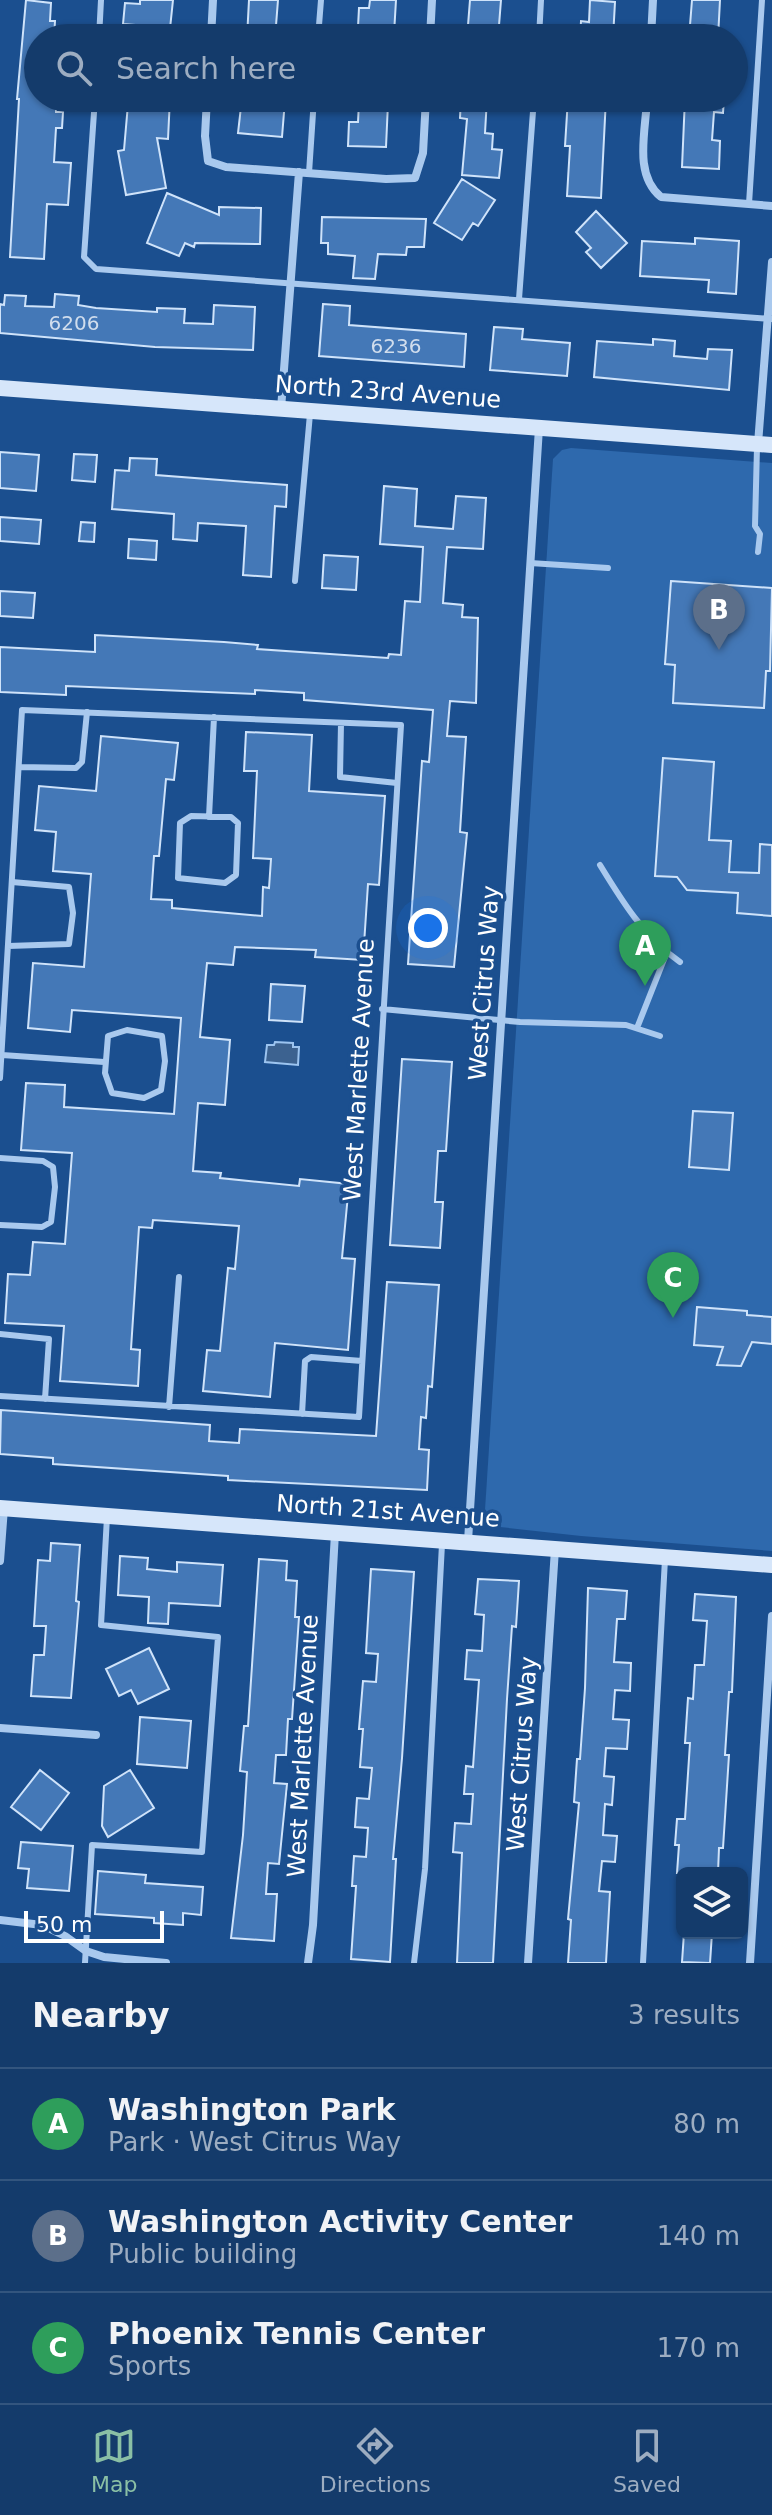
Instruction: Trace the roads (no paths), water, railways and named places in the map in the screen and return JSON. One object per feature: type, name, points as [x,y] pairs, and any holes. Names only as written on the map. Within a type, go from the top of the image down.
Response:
[{"type":"street","points":[[212,24],[213,0]]},
{"type":"street","points":[[431,24],[432,0]]},
{"type":"street","points":[[652,24],[653,0]]},
{"type":"street","points":[[206,112],[208,161],[226,167],[386,179],[415,178],[423,153],[425,112]]},
{"type":"street","points":[[646,112],[643,171],[649,187],[661,197],[772,206]]},
{"type":"street","points":[[281,409],[299,172]]},
{"type":"street","points":[[765,444],[772,262]]},
{"type":"street","name":"North 23rd Avenue","points":[[0,388],[765,444]]},
{"type":"street","name":"West Citrus Way","points":[[468,1541],[539,428]]},
{"type":"street","points":[[0,1561],[2,1508]]},
{"type":"street","name":"North 21st Avenue","points":[[2,1508],[772,1565]]},
{"type":"street","name":"West Marlette Avenue","points":[[308,1963],[313,1925],[335,1531]]},
{"type":"street","name":"West Citrus Way","points":[[528,1963],[555,1548]]},
{"type":"street","points":[[750,1963],[772,1616]]},
{"type":"street","points":[[0,1728],[96,1735]]},
{"type":"street","points":[[0,1920],[42,1925],[86,1951],[104,1957],[166,1963]]},
{"type":"lane","points":[[100,24],[101,0]]},
{"type":"lane","points":[[319,24],[321,0]]},
{"type":"lane","points":[[540,24],[541,0]]},
{"type":"lane","points":[[749,204],[762,0]]},
{"type":"lane","points":[[94,112],[84,257],[96,269],[770,319]]},
{"type":"lane","points":[[309,173],[313,112]]},
{"type":"lane","points":[[519,299],[533,112]]},
{"type":"lane","points":[[295,581],[310,411]]},
{"type":"lane","points":[[758,552],[760,534],[755,526],[765,444]]},
{"type":"lane","points":[[530,563],[608,568]]},
{"type":"lane","points":[[0,1078],[22,710],[341,723],[340,777],[397,783]]},
{"type":"lane","points":[[19,767],[76,768],[82,762],[87,712]]},
{"type":"lane","points":[[209,817],[214,717]]},
{"type":"lane","name":"West Marlette Avenue","points":[[302,1414],[359,1417],[401,725],[341,723]]},
{"type":"lane","points":[[191,816],[209,817],[231,817],[238,823],[236,875],[225,883],[178,878],[180,823],[191,816]]},
{"type":"lane","points":[[600,865],[626,908],[680,962]]},
{"type":"lane","points":[[8,946],[69,944],[73,913],[69,887],[12,882]]},
{"type":"lane","points":[[637,1028],[667,952]]},
{"type":"lane","points":[[382,1009],[501,1021],[626,1025],[660,1036]]},
{"type":"lane","points":[[127,1030],[162,1036],[165,1061],[161,1090],[144,1098],[112,1093],[104,1062],[108,1036],[127,1030]]},
{"type":"lane","points":[[2,1055],[104,1062]]},
{"type":"lane","points":[[0,1158],[43,1161],[53,1167],[55,1187],[51,1222],[42,1227],[0,1225]]},
{"type":"lane","points":[[169,1407],[179,1277]]},
{"type":"lane","points":[[0,1334],[49,1339],[45,1399]]},
{"type":"lane","points":[[0,1396],[302,1414],[305,1361],[311,1357],[362,1361]]},
{"type":"lane","points":[[85,1963],[92,1845],[202,1852],[218,1637],[101,1625],[107,1517]]},
{"type":"lane","points":[[414,1963],[425,1869],[442,1539]]},
{"type":"lane","points":[[643,1963],[665,1558]]},
{"type":"place","name":"Washington Activity Center","points":[[719,650]]},
{"type":"place","name":"Washington Park","points":[[645,986]]},
{"type":"place","name":"Phoenix Tennis Center","points":[[673,1318]]}]
